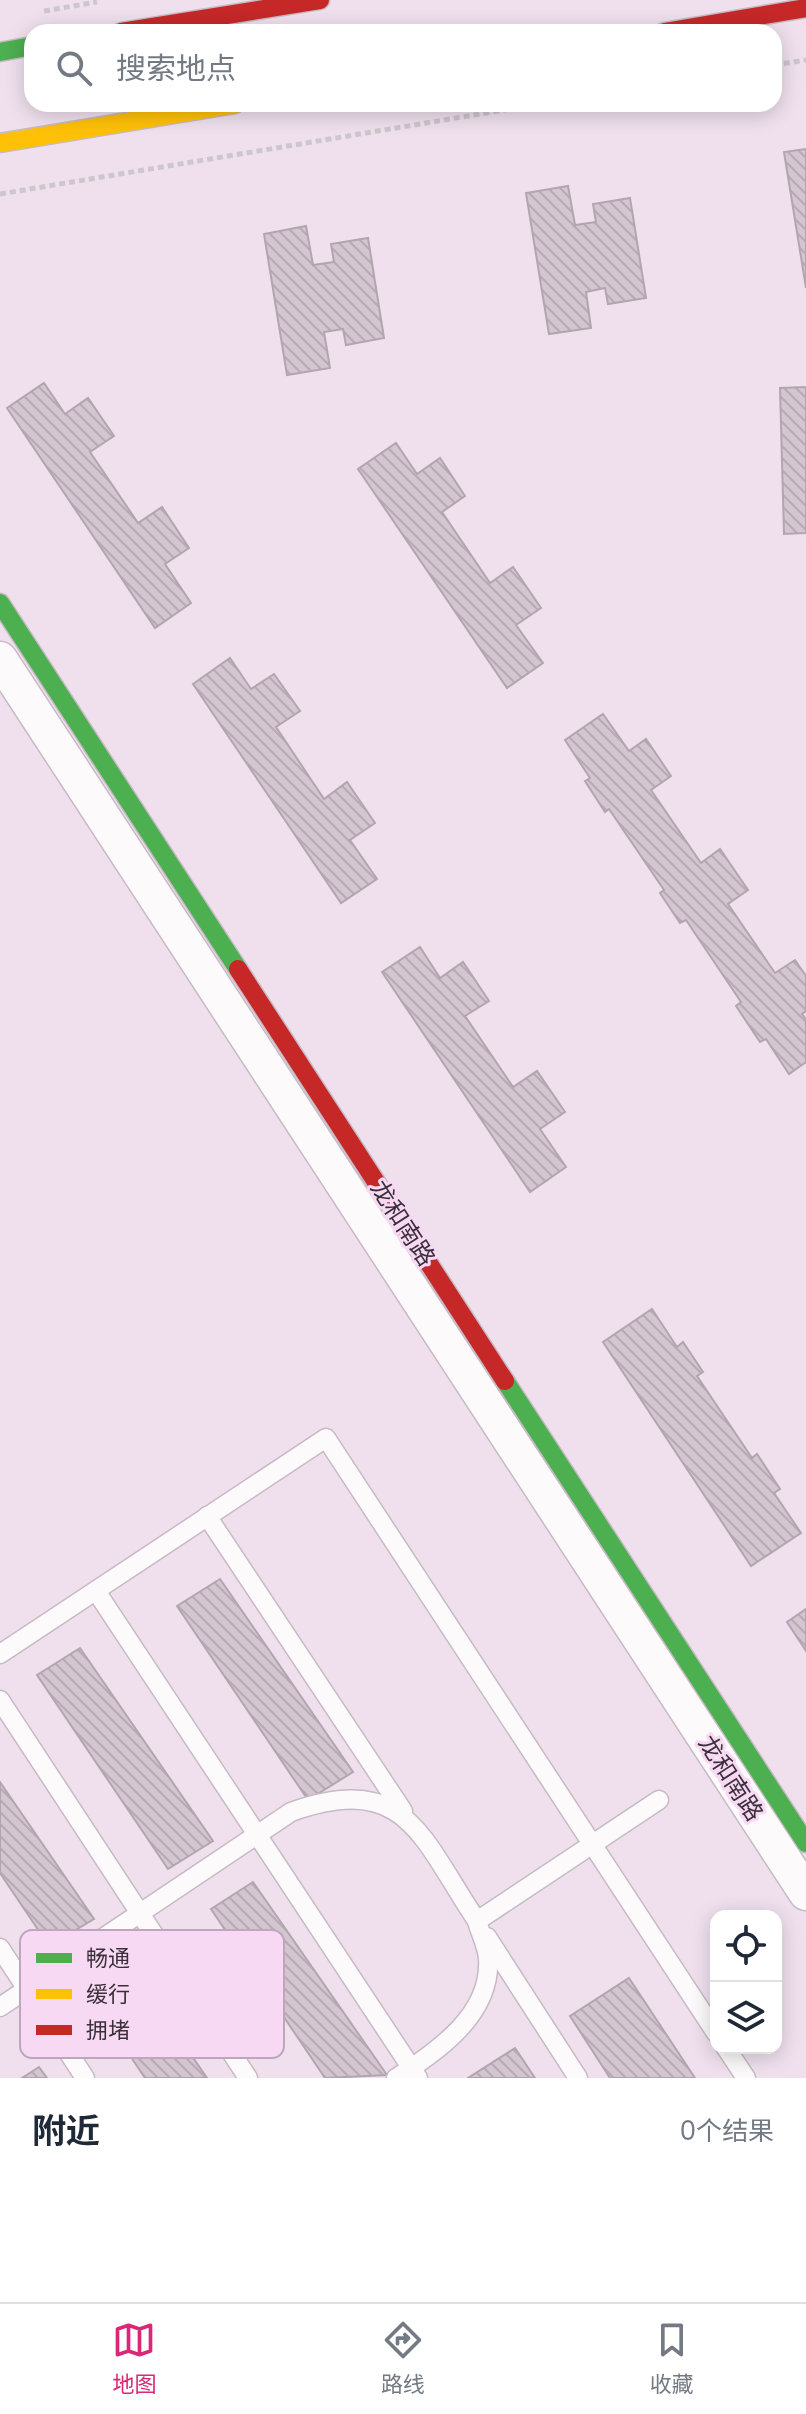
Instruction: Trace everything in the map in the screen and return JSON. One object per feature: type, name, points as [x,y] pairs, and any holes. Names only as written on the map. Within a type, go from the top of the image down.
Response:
[{"type":"street","points":[[171,24],[320,0]]},
{"type":"street","points":[[711,24],[806,8]]},
{"type":"street","points":[[0,52],[24,48]]},
{"type":"street","points":[[0,143],[187,112]]},
{"type":"street","name":"龙和南路","points":[[0,603],[806,1843]]},
{"type":"street","name":"龙和南路","points":[[0,659],[806,1893]]},
{"type":"lane","points":[[0,1654],[326,1438],[710,2024]]},
{"type":"lane","points":[[207,1516],[578,2078]]},
{"type":"lane","points":[[96,1591],[257,1835],[409,2075],[451,2038],[473,2013],[484,1987],[488,1958],[477,1921]]},
{"type":"lane","points":[[0,1700],[151,1930]]},
{"type":"lane","points":[[115,1930],[291,1812],[341,1798],[364,1798],[387,1804],[407,1817]]},
{"type":"lane","points":[[477,1921],[659,1800]]},
{"type":"lane","points":[[0,1948],[20,1978]]},
{"type":"lane","points":[[0,2007],[20,1994]]},
{"type":"lane","points":[[730,2054],[746,2078]]},
{"type":"lane","points":[[72,2058],[85,2078]]},
{"type":"lane","points":[[235,2058],[248,2078]]},
{"type":"path","points":[[31,13],[110,0]]},
{"type":"path","points":[[782,64],[806,60]]},
{"type":"path","points":[[0,194],[492,112]]},
{"type":"building","points":[[806,149],[806,288],[784,152]]},
{"type":"building","points":[[568,186],[575,225],[596,222],[593,204],[630,198],[646,298],[608,304],[605,288],[586,292],[591,328],[549,334],[526,193]]},
{"type":"building","points":[[306,226],[313,265],[334,262],[331,244],[368,238],[384,338],[346,345],[343,329],[324,332],[330,368],[287,375],[264,234]]},
{"type":"building","points":[[44,383],[65,414],[88,398],[114,436],[90,452],[138,523],[162,507],[189,548],[165,564],[191,603],[155,628],[7,408]]},
{"type":"building","points":[[806,387],[806,533],[784,534],[780,388]]},
{"type":"building","points":[[396,443],[417,474],[440,458],[465,496],[442,512],[490,583],[513,567],[541,608],[516,625],[543,663],[507,688],[358,469]]},
{"type":"building","points":[[230,658],[251,689],[274,674],[300,711],[276,727],[324,799],[347,782],[375,823],[350,840],[377,879],[341,903],[193,684]]},
{"type":"building","points":[[603,714],[629,751],[646,739],[671,776],[651,790],[701,863],[720,849],[748,890],[728,904],[775,973],[795,960],[806,976],[806,1011],[802,1014],[806,1019],[806,1062],[789,1074],[766,1039],[760,1042],[736,1006],[741,1002],[686,920],[680,923],[660,893],[664,890],[609,809],[605,812],[585,781],[590,778],[565,740]]},
{"type":"building","points":[[420,947],[440,978],[463,962],[489,1001],[465,1016],[513,1087],[537,1071],[565,1112],[540,1129],[566,1167],[530,1192],[382,972]]},
{"type":"building","points":[[652,1309],[677,1347],[683,1342],[703,1372],[697,1376],[752,1458],[757,1454],[780,1489],[774,1493],[801,1533],[751,1566],[603,1342]]},
{"type":"building","points":[[220,1579],[353,1772],[308,1800],[177,1606]]},
{"type":"building","points":[[806,1609],[806,1651],[787,1622]]},
{"type":"building","points":[[80,1648],[213,1841],[168,1869],[37,1675]]},
{"type":"building","points":[[0,1782],[94,1919],[76,1930],[38,1930],[0,1873]]},
{"type":"building","points":[[253,1882],[387,2075],[325,2078],[284,2017],[284,1930],[225,1930],[211,1909]]},
{"type":"building","points":[[629,1978],[695,2078],[610,2078],[570,2016]]},
{"type":"building","points":[[515,2048],[535,2078],[468,2078]]},
{"type":"building","points":[[132,2058],[193,2058],[207,2078],[145,2078]]},
{"type":"building","points":[[39,2067],[47,2078],[22,2078]]},
{"type":"traffic: fast","points":[[0,52],[24,48]]},
{"type":"traffic: fast","points":[[0,603],[238,969]]},
{"type":"traffic: fast","points":[[505,1381],[806,1843]]},
{"type":"traffic: slow","points":[[0,143],[187,112]]},
{"type":"traffic: jam","points":[[171,24],[320,0]]},
{"type":"traffic: jam","points":[[711,24],[806,8]]},
{"type":"traffic: jam","points":[[238,969],[505,1381]]}]
